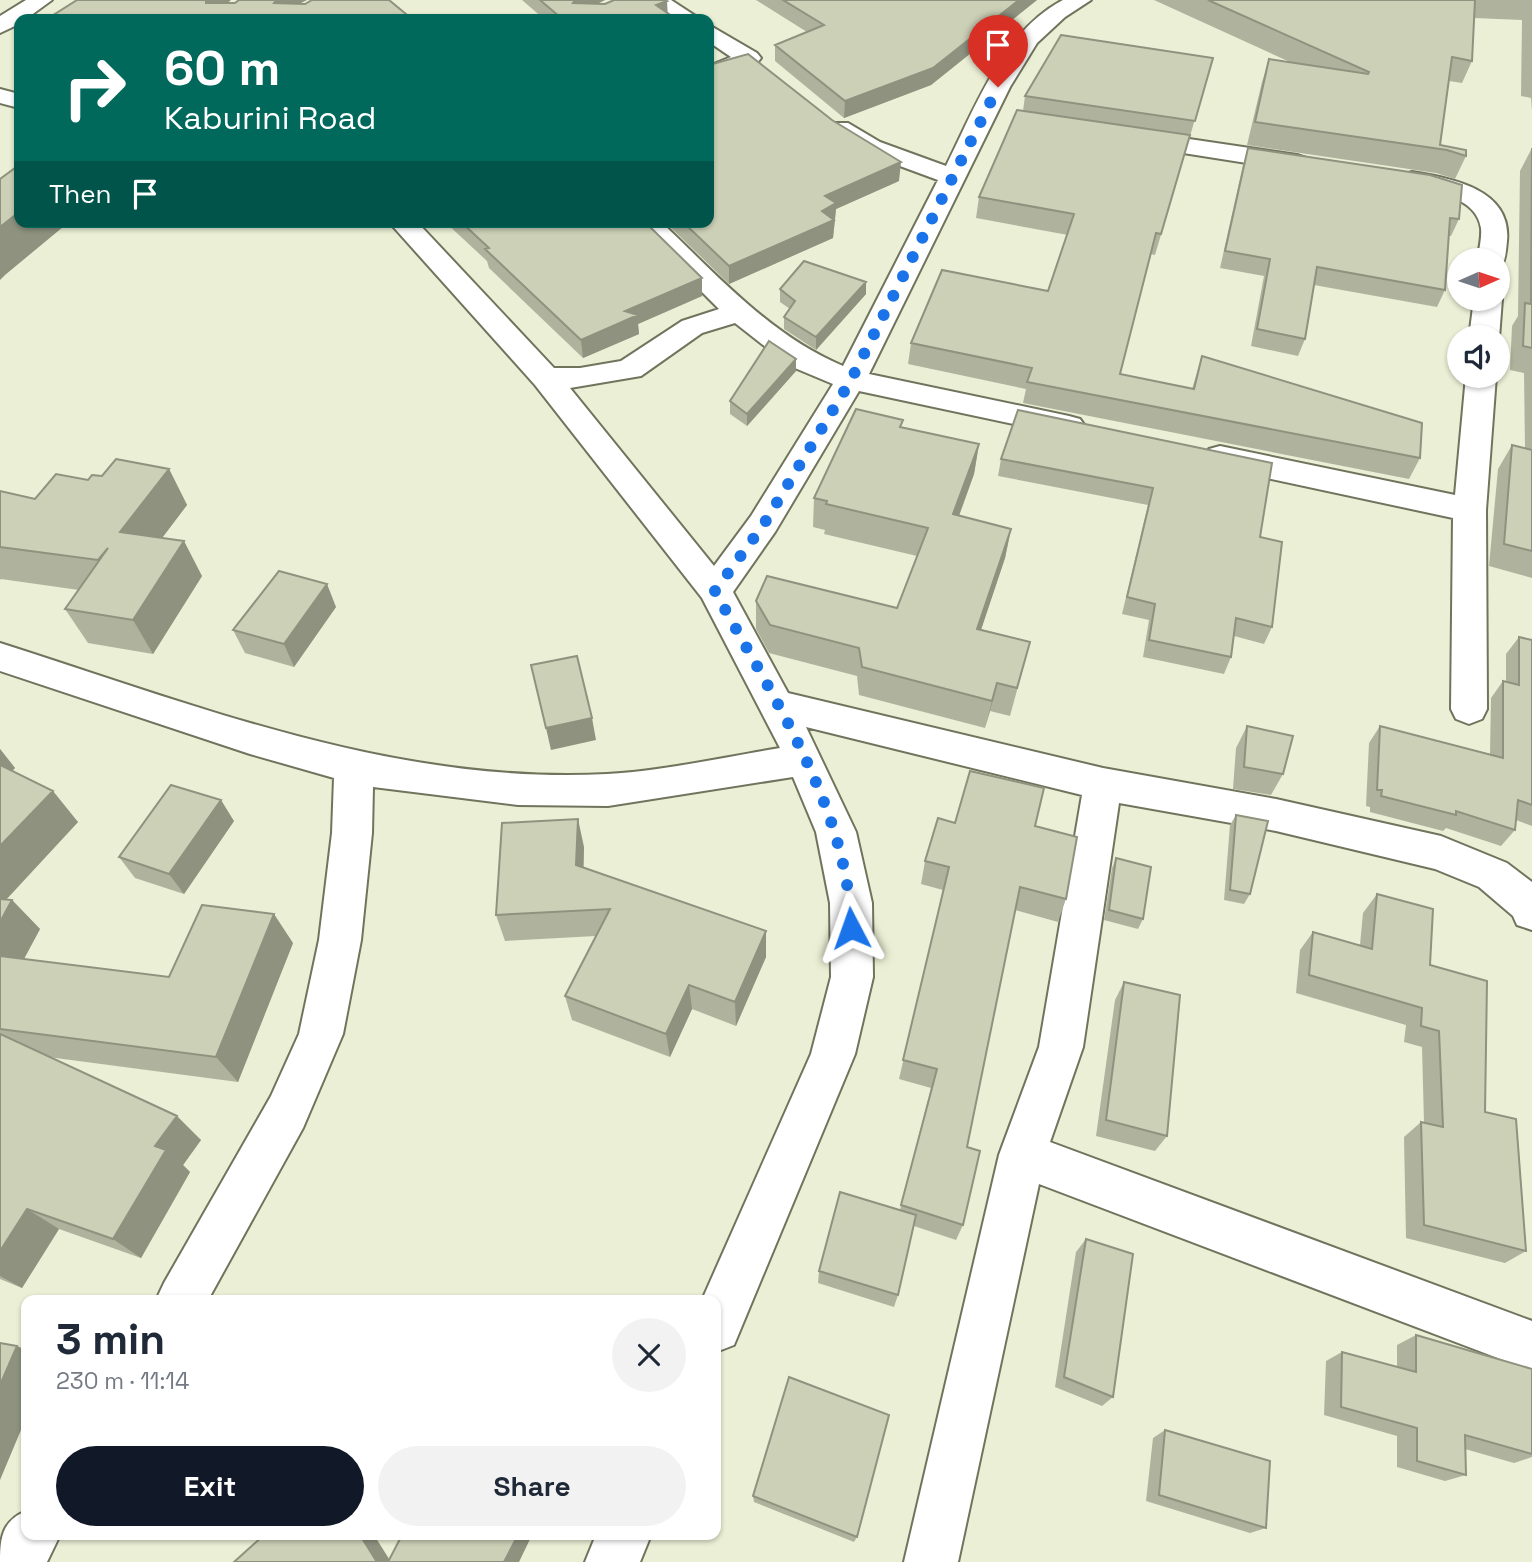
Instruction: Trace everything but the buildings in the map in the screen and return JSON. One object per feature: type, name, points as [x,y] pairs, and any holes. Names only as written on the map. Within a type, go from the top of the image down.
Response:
[{"type":"street","points":[[19,14],[41,0]]},
{"type":"street","points":[[666,2],[682,14]]},
{"type":"street","points":[[715,591],[764,524],[851,380],[954,177],[996,118],[1028,39],[1062,4]]},
{"type":"street","points":[[714,35],[758,65],[714,73]]},
{"type":"street","points":[[824,117],[842,131],[871,146],[954,177]]},
{"type":"street","points":[[1117,136],[1319,166]]},
{"type":"street","points":[[1387,176],[1427,182],[1472,196],[1485,209],[1494,226],[1492,248]]},
{"type":"street","points":[[408,228],[546,378],[715,591],[805,760],[836,832],[851,903],[852,977],[833,1054],[721,1316]]},
{"type":"street","points":[[651,228],[739,312],[800,359],[851,380],[1093,430]]},
{"type":"street","points":[[546,378],[580,378],[630,369],[692,327],[739,312]]},
{"type":"street","points":[[1469,709],[1469,510],[1480,388]]},
{"type":"street","points":[[1187,450],[1469,510]]},
{"type":"street","points":[[0,657],[250,739],[354,768],[442,782],[505,788],[608,790],[805,760]]},
{"type":"street","points":[[776,705],[1103,784],[1276,815],[1441,853],[1493,875],[1529,904],[1532,912]]},
{"type":"street","points":[[184,1295],[287,1112],[321,1034],[341,940],[352,833],[354,768]]},
{"type":"street","points":[[931,1562],[1023,1154],[1060,1047],[1103,784]]},
{"type":"street","points":[[1023,1154],[1532,1346]]},
{"type":"street","points":[[15,1562],[30,1540]]},
{"type":"street","points":[[612,1562],[622,1540]]},
{"type":"route","points":[[851,928],[851,903],[836,832],[805,760],[715,591],[764,524],[851,380],[998,87]]}]
